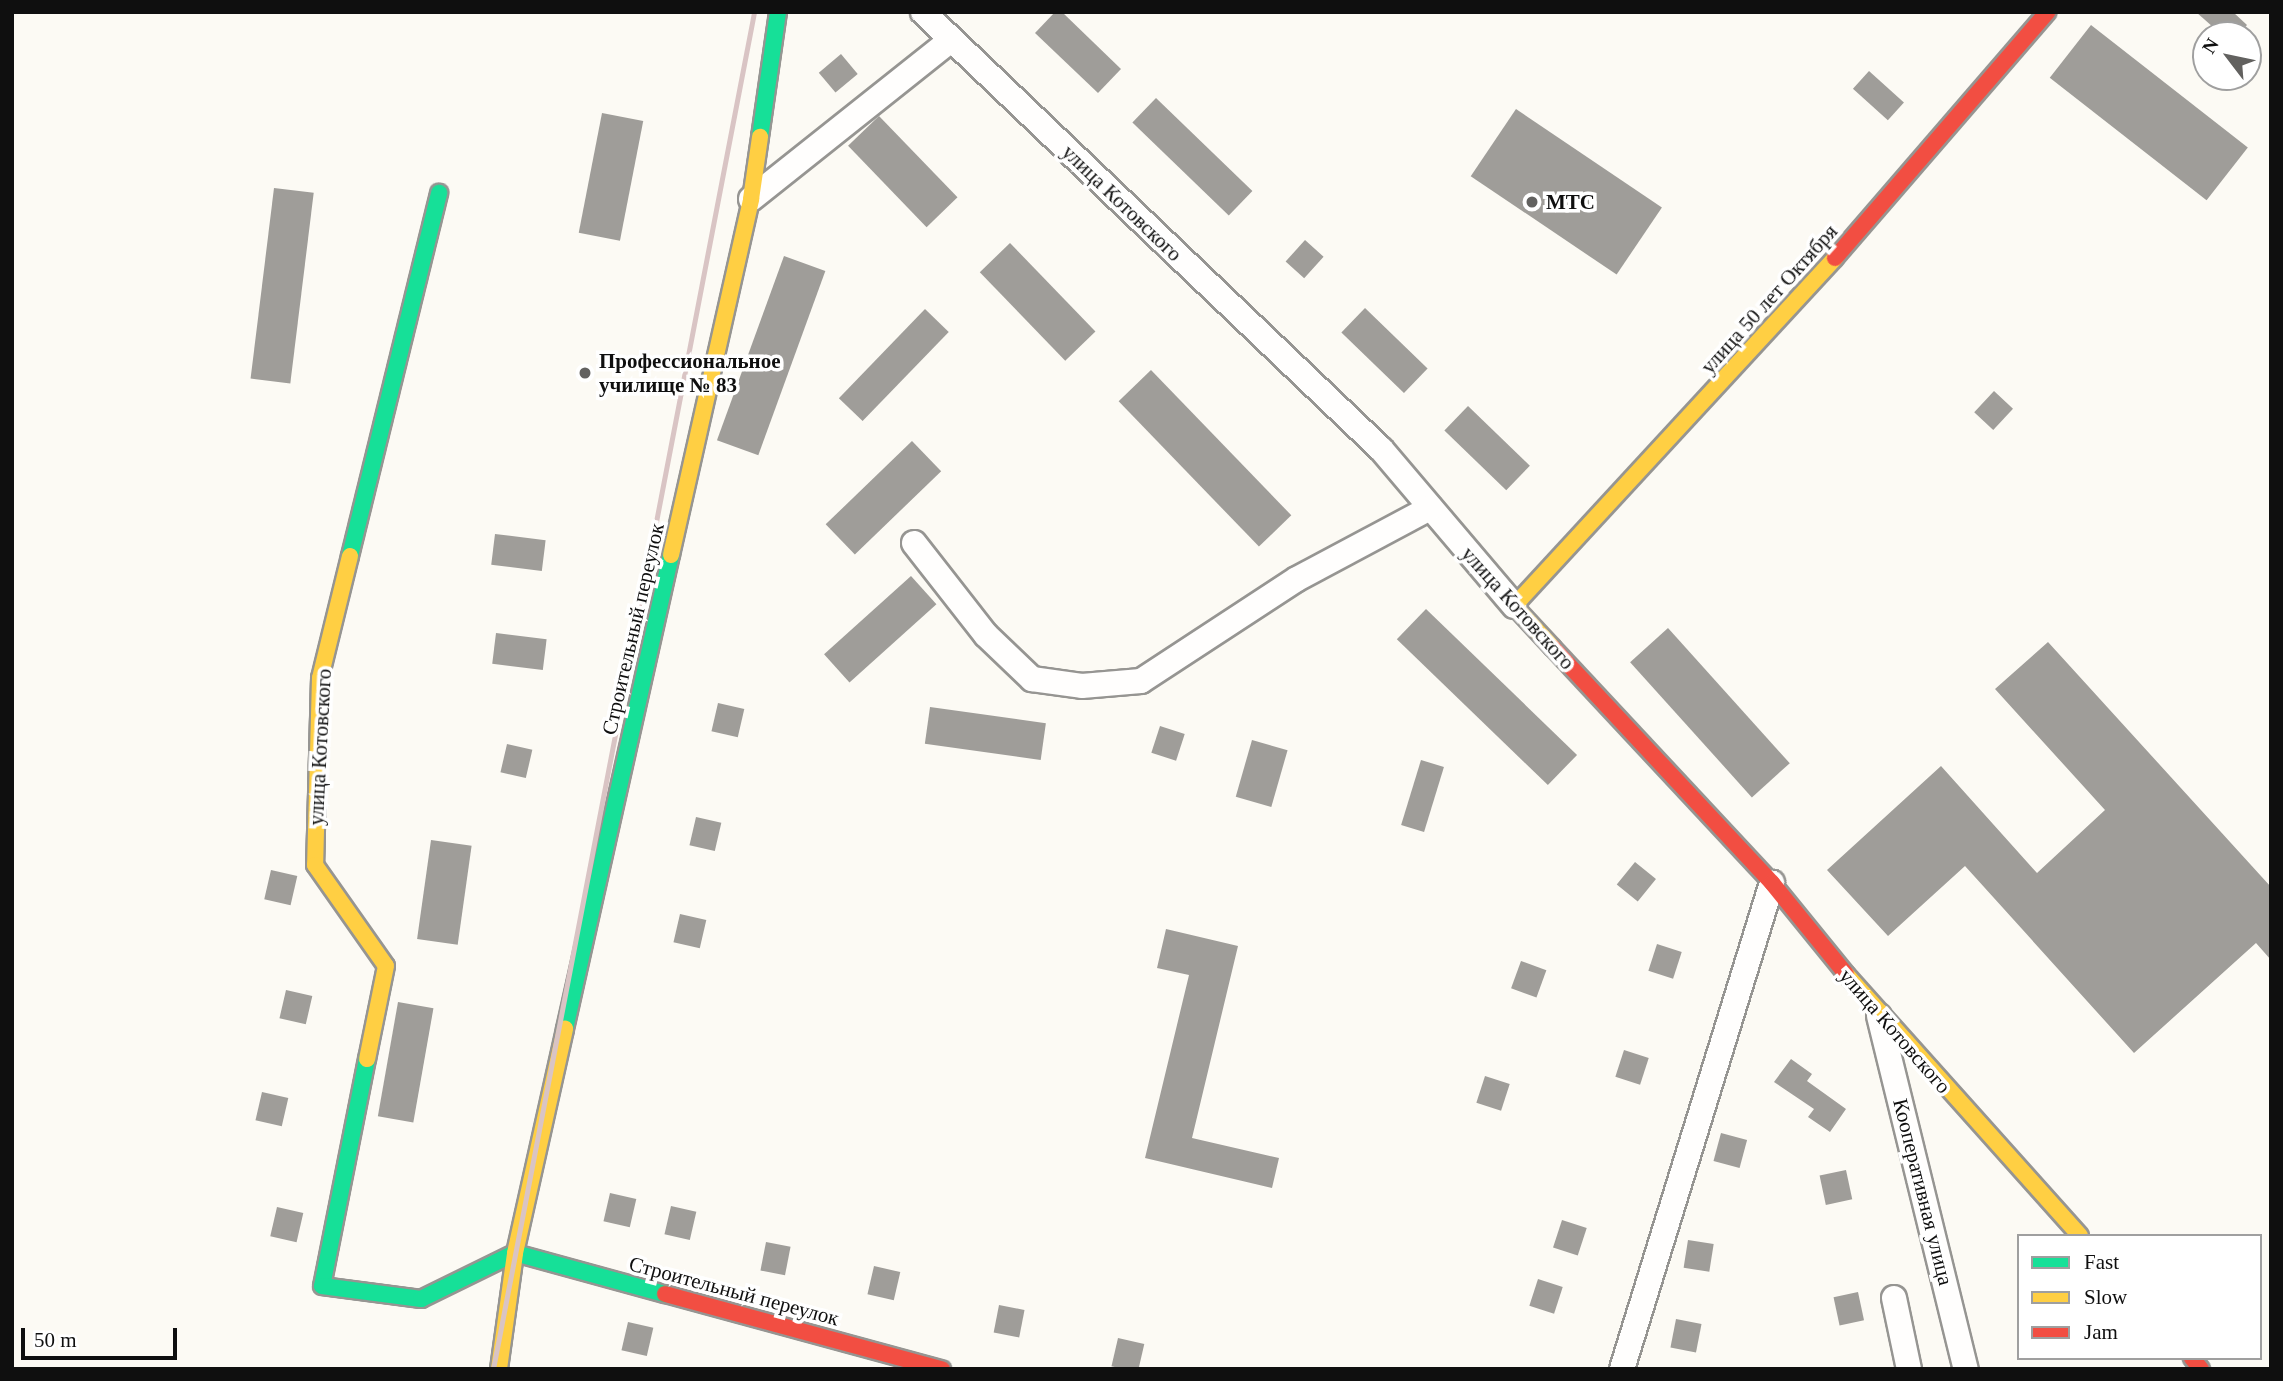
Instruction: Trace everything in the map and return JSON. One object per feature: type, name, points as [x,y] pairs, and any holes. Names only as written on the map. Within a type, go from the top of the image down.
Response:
[{"type":"street","name":"Строительный переулок","points":[[499,1369],[515,1253],[751,199],[778,12]]},
{"type":"street","name":"улица Котовского","points":[[923,12],[1381,450],[1514,606],[1772,883],[1879,1015],[2078,1234]]},
{"type":"street","name":"улица 50 лет Октября","points":[[1514,606],[1807,290],[2047,12]]},
{"type":"street","points":[[751,199],[951,40]]},
{"type":"street","name":"улица Котовского","points":[[439,193],[320,678],[315,865],[386,966],[322,1286],[421,1299],[515,1253]]},
{"type":"street","points":[[914,543],[986,635],[1031,679],[1082,686],[1141,681],[1297,579],[1430,508]]},
{"type":"street","points":[[1622,1369],[1772,883]]},
{"type":"street","name":"Кооперативная улица","points":[[1879,1015],[1966,1369]]},
{"type":"street","name":"Строительный переулок","points":[[515,1253],[942,1369]]},
{"type":"street","points":[[1894,1298],[1909,1369]]},
{"type":"building","points":[[1055,12],[1062,12],[1121,69],[1098,93],[1035,33]]},
{"type":"building","points":[[2196,12],[2233,12],[2243,21],[2206,21]]},
{"type":"building","points":[[2091,25],[2248,148],[2207,200],[2050,78]]},
{"type":"building","points":[[841,54],[858,74],[835,93],[819,73]]},
{"type":"building","points":[[1869,71],[1904,102],[1888,120],[1853,89]]},
{"type":"building","points":[[1156,98],[1252,191],[1229,216],[1132,122]]},
{"type":"building","points":[[1516,109],[1662,207],[1617,275],[1471,176]]},
{"type":"building","points":[[602,113],[643,121],[620,241],[579,233]]},
{"type":"building","points":[[879,116],[957,197],[927,227],[848,146]]},
{"type":"building","points":[[274,188],[314,193],[290,383],[251,379]]},
{"type":"building","points":[[1305,240],[1324,257],[1304,278],[1286,262]]},
{"type":"building","points":[[1010,243],[1095,331],[1065,361],[980,272]]},
{"type":"building","points":[[784,256],[825,271],[758,455],[717,440]]},
{"type":"building","points":[[1365,308],[1428,368],[1404,393],[1341,332]]},
{"type":"building","points":[[925,309],[949,332],[863,421],[839,398]]},
{"type":"building","points":[[1151,370],[1291,515],[1259,547],[1119,401]]},
{"type":"building","points":[[1994,391],[2013,409],[1993,430],[1974,412]]},
{"type":"building","points":[[1468,406],[1530,466],[1506,490],[1444,430]]},
{"type":"building","points":[[912,441],[941,471],[855,555],[826,524]]},
{"type":"building","points":[[495,534],[546,540],[542,571],[491,565]]},
{"type":"building","points":[[911,576],[936,604],[849,683],[824,654]]},
{"type":"building","points":[[1426,609],[1577,755],[1548,785],[1397,639]]},
{"type":"building","points":[[1668,628],[1790,763],[1752,797],[1630,662]]},
{"type":"building","points":[[496,633],[547,639],[543,670],[492,664]]},
{"type":"building","points":[[2048,642],[2271,887],[2271,960],[2256,943],[2134,1053],[1965,866],[1888,936],[1827,870],[1941,766],[2037,873],[2105,810],[1995,689]]},
{"type":"building","points":[[718,703],[744,709],[738,737],[711,731]]},
{"type":"building","points":[[930,707],[1046,723],[1041,760],[925,744]]},
{"type":"building","points":[[1160,726],[1185,734],[1176,761],[1151,753]]},
{"type":"building","points":[[1252,740],[1288,750],[1271,807],[1236,797]]},
{"type":"building","points":[[507,744],[532,750],[526,778],[500,772]]},
{"type":"building","points":[[1421,760],[1444,767],[1424,832],[1401,825]]},
{"type":"building","points":[[696,817],[721,823],[715,851],[689,845]]},
{"type":"building","points":[[431,840],[472,846],[458,945],[417,939]]},
{"type":"building","points":[[1635,862],[1656,879],[1638,902],[1617,885]]},
{"type":"building","points":[[271,870],[297,876],[291,905],[264,899]]},
{"type":"building","points":[[680,914],[706,920],[700,948],[673,942]]},
{"type":"building","points":[[1166,929],[1238,946],[1192,1138],[1279,1158],[1272,1188],[1145,1158],[1189,975],[1157,968]]},
{"type":"building","points":[[1657,944],[1682,952],[1673,979],[1648,971]]},
{"type":"building","points":[[1521,961],[1546,970],[1536,997],[1511,988]]},
{"type":"building","points":[[286,990],[312,996],[306,1024],[279,1018]]},
{"type":"building","points":[[398,1002],[433,1008],[413,1122],[378,1116]]},
{"type":"building","points":[[1624,1050],[1649,1058],[1640,1085],[1615,1077]]},
{"type":"building","points":[[1791,1059],[1812,1074],[1807,1081],[1846,1109],[1830,1132],[1808,1117],[1814,1109],[1774,1082]]},
{"type":"building","points":[[1485,1076],[1510,1084],[1501,1111],[1476,1103]]},
{"type":"building","points":[[262,1092],[288,1098],[282,1126],[255,1120]]},
{"type":"building","points":[[1721,1133],[1747,1140],[1740,1168],[1713,1161]]},
{"type":"building","points":[[1846,1170],[1852,1199],[1826,1205],[1820,1176]]},
{"type":"building","points":[[610,1193],[636,1199],[630,1227],[603,1221]]},
{"type":"building","points":[[671,1206],[696,1212],[690,1240],[664,1234]]},
{"type":"building","points":[[277,1207],[303,1213],[297,1242],[270,1236]]},
{"type":"building","points":[[1562,1220],[1587,1228],[1578,1256],[1553,1248]]},
{"type":"building","points":[[1688,1240],[1714,1244],[1709,1272],[1684,1268]]},
{"type":"building","points":[[766,1242],[791,1247],[785,1275],[760,1270]]},
{"type":"building","points":[[874,1266],[900,1272],[894,1300],[867,1294]]},
{"type":"building","points":[[1538,1279],[1563,1287],[1554,1314],[1529,1306]]},
{"type":"building","points":[[1858,1292],[1864,1320],[1840,1326],[1834,1297]]},
{"type":"building","points":[[999,1305],[1025,1310],[1019,1337],[994,1332]]},
{"type":"building","points":[[1676,1319],[1702,1324],[1696,1352],[1670,1347]]},
{"type":"building","points":[[628,1322],[653,1328],[647,1356],[621,1350]]},
{"type":"building","points":[[1118,1338],[1144,1344],[1139,1369],[1111,1366]]},
{"type":"railway","points":[[493,1369],[754,12]]},
{"type":"traffic: fast","points":[[760,137],[778,12]]},
{"type":"traffic: fast","points":[[350,556],[439,193]]},
{"type":"traffic: fast","points":[[565,1029],[671,555]]},
{"type":"traffic: fast","points":[[367,1059],[322,1286],[421,1299],[515,1253],[665,1294]]},
{"type":"traffic: slow","points":[[671,555],[751,199],[760,137]]},
{"type":"traffic: slow","points":[[1553,648],[1514,606],[1835,258]]},
{"type":"traffic: slow","points":[[350,556],[320,678],[315,865],[386,966],[367,1059]]},
{"type":"traffic: slow","points":[[1846,974],[2078,1234]]},
{"type":"traffic: slow","points":[[499,1369],[515,1253],[565,1029]]},
{"type":"traffic: jam","points":[[1835,258],[2047,12]]},
{"type":"traffic: jam","points":[[1553,648],[1772,883],[1846,974]]},
{"type":"traffic: jam","points":[[665,1294],[942,1369]]},
{"type":"traffic: jam","points":[[2194,1360],[2201,1369]]},
{"type":"place","name":"МТС","points":[[1532,202]]},
{"type":"place","name":"Профессиональное училище № 83","points":[[585,373]]}]
